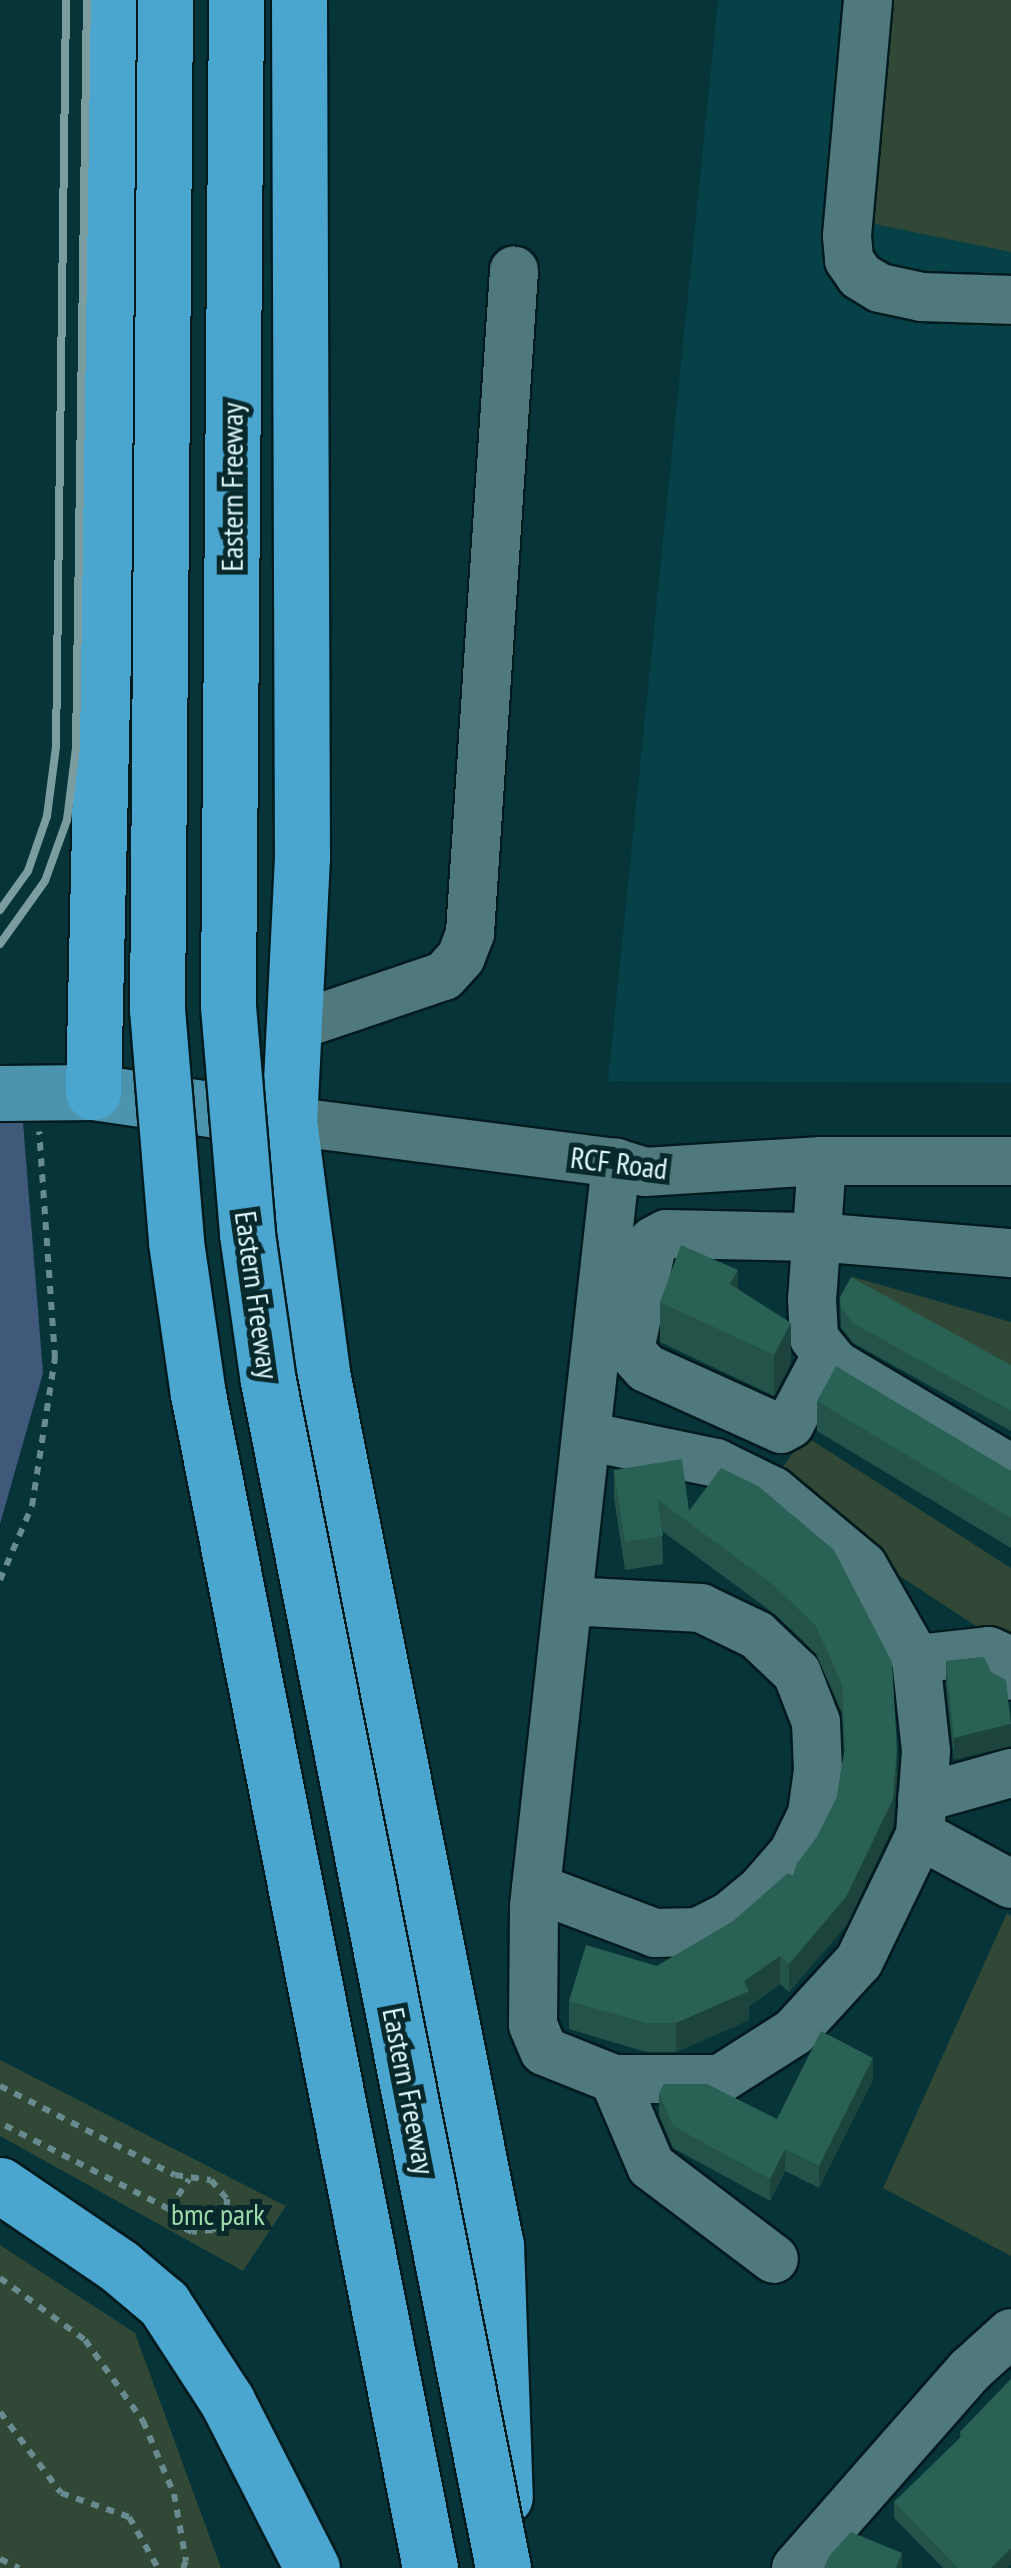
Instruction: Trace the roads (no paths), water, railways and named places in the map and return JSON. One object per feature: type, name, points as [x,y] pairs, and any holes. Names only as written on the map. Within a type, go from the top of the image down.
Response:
[{"type":"highway","points":[[93,1092],[118,0]]},
{"type":"highway","points":[[165,0],[157,1009],[176,1242],[198,1394],[430,2568]]},
{"type":"highway","name":"Eastern Freeway","points":[[236,0],[228,1006],[247,1234],[268,1381],[506,2568]]},
{"type":"highway","points":[[299,0],[302,857],[289,1121],[322,1372],[496,2245],[506,2568]]},
{"type":"highway","points":[[0,2185],[120,2266],[164,2304],[227,2401],[312,2568]]},
{"type":"main road","points":[[18,1092],[93,1092],[289,1121]]},
{"type":"street","points":[[868,0],[846,236],[850,260],[860,276],[880,288],[922,298],[1011,300]]},
{"type":"street","points":[[293,1027],[444,976],[461,957],[470,933],[514,270]]},
{"type":"street","name":"RCF Road","points":[[289,1121],[616,1163],[650,1172],[822,1161],[1011,1160]]},
{"type":"street","points":[[822,1161],[815,1237],[814,1338],[826,1356],[1011,1469]]},
{"type":"street","points":[[586,1436],[716,1463],[773,1491],[863,1566],[916,1659],[926,1751],[921,1816],[860,1962],[794,2032],[720,2079],[614,2079],[544,2051],[533,2025],[536,1888],[616,1163]]},
{"type":"street","points":[[826,1356],[790,1424],[781,1429],[636,1360],[630,1350],[652,1240],[666,1234],[815,1237],[1011,1253]]},
{"type":"street","points":[[536,1888],[655,1934],[698,1932],[728,1917],[761,1890],[793,1854],[812,1814],[818,1770],[816,1722],[797,1673],[758,1635],[702,1608],[568,1600]]},
{"type":"street","points":[[916,1659],[989,1651],[1008,1660],[1011,1676]]},
{"type":"street","points":[[921,1816],[1011,1773]]},
{"type":"street","points":[[921,1816],[1011,1884]]},
{"type":"street","points":[[614,2079],[650,2166],[774,2259]]},
{"type":"street","points":[[796,2568],[970,2370],[1011,2333]]},
{"type":"railway","points":[[0,910],[28,871],[47,816],[56,747],[66,0]]},
{"type":"railway","points":[[0,944],[45,881],[67,820],[76,748],[87,0]]},
{"type":"park label","name":"bmc park","points":[[218,2214]]}]
